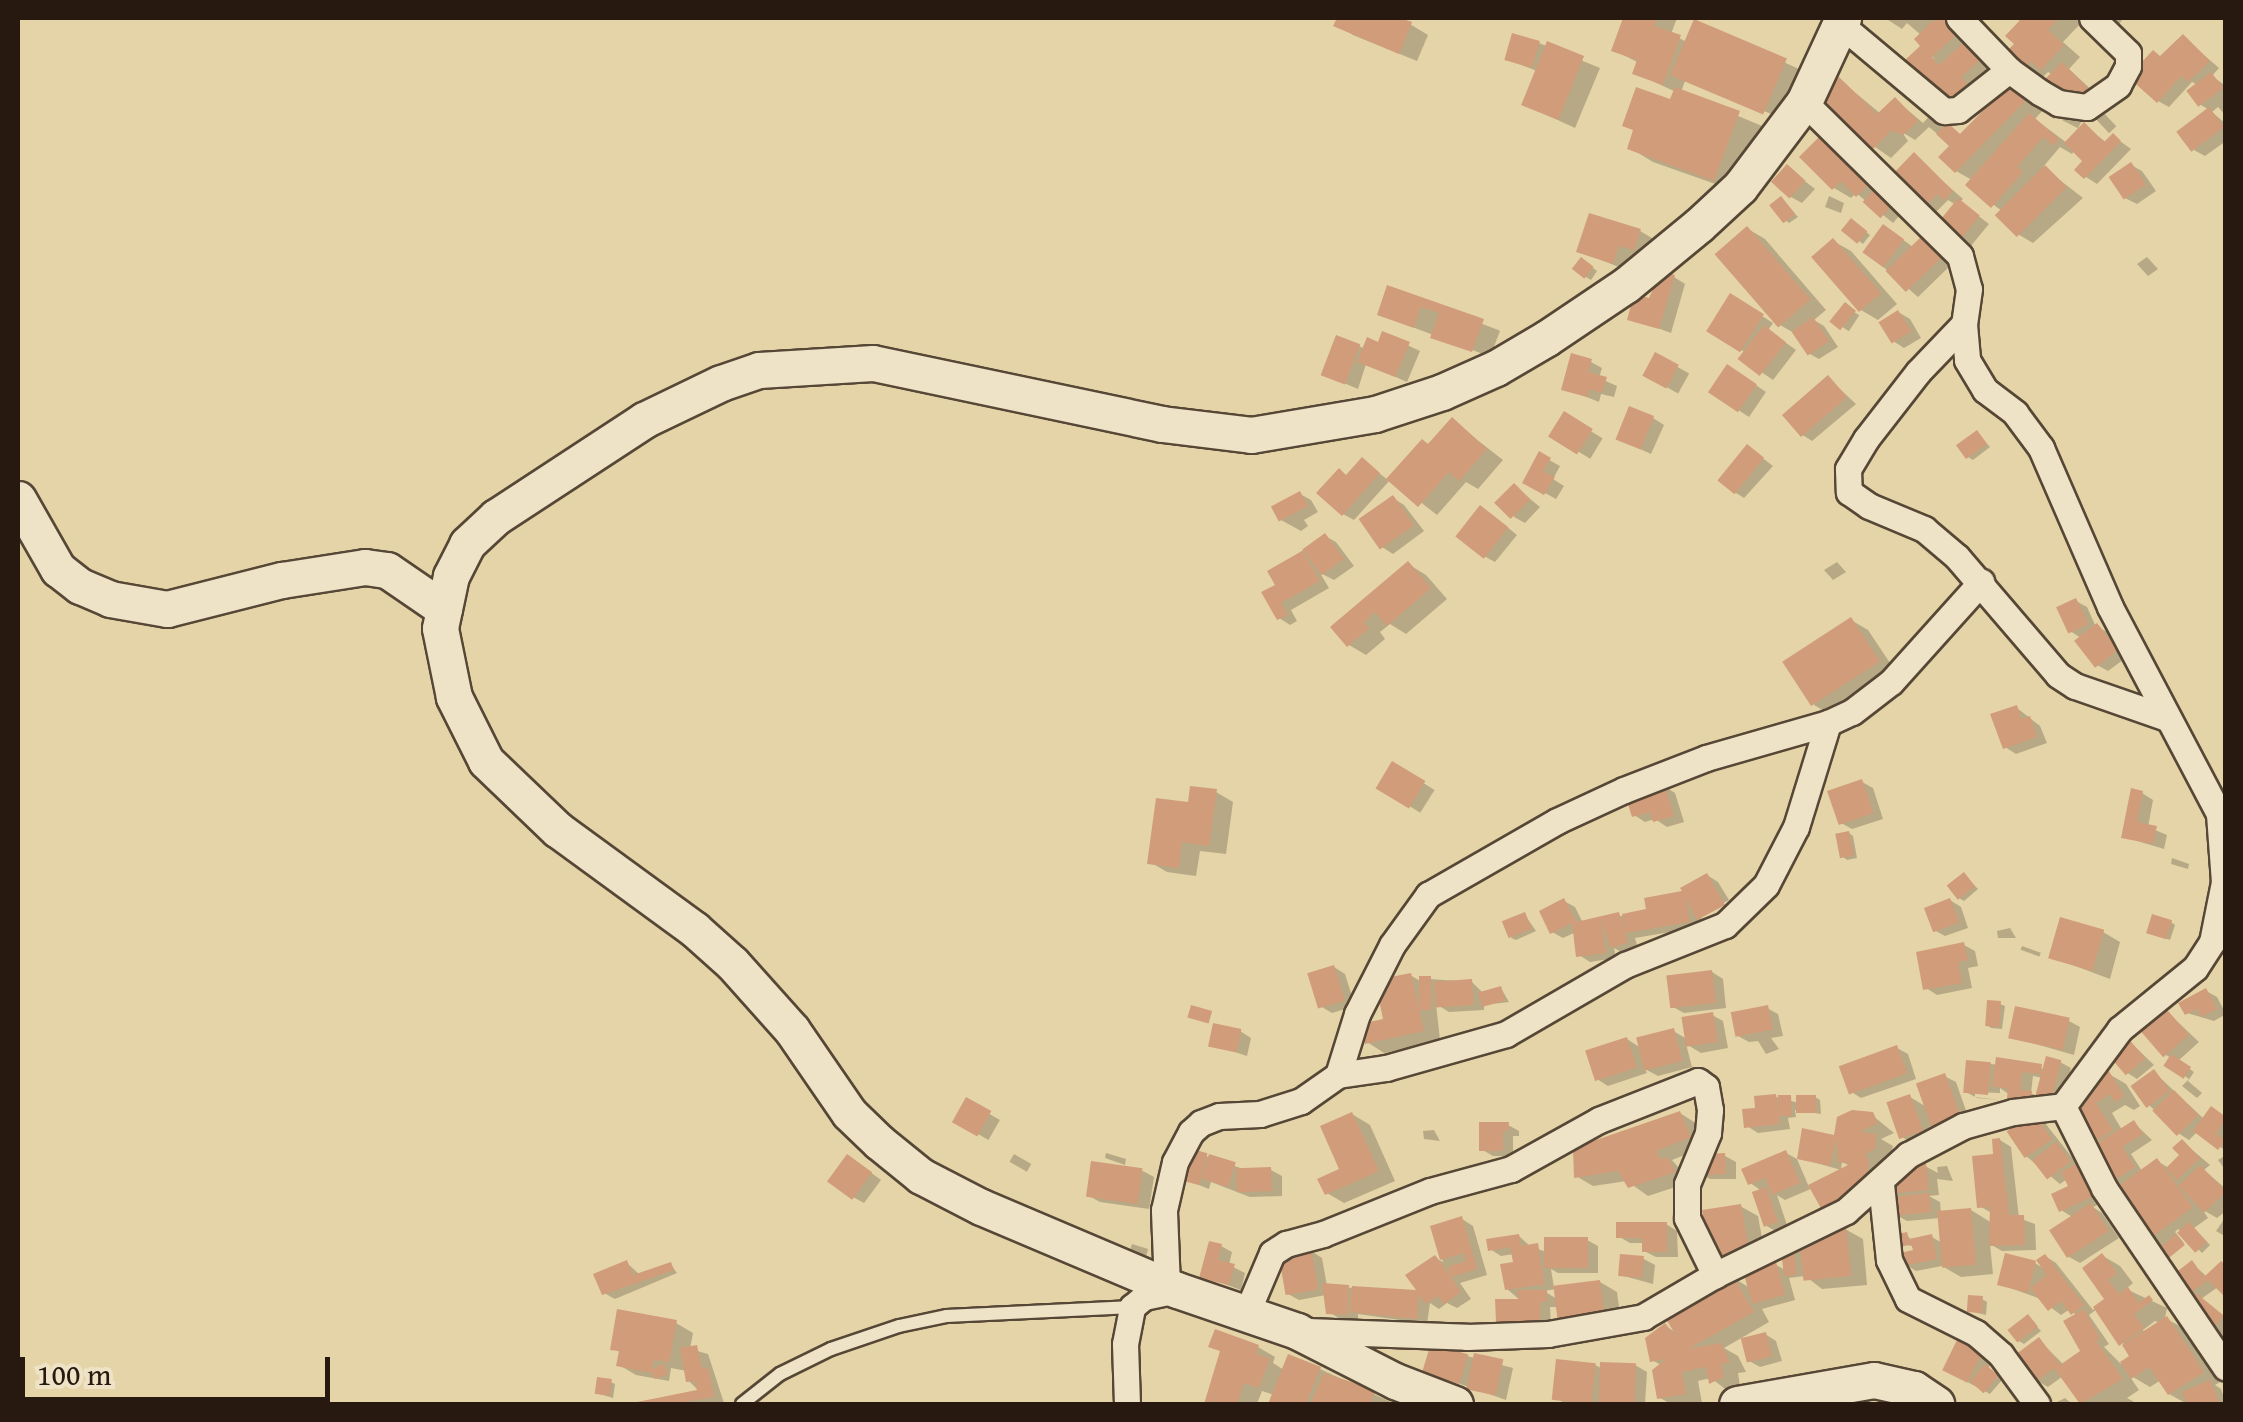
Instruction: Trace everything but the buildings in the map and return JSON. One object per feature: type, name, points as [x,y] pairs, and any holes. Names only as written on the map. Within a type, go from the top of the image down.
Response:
[{"type":"street","points":[[1958,18],[2009,70],[2058,103],[2087,107],[2118,86],[2128,66],[2128,53],[2092,18]]},
{"type":"street","points":[[1455,1404],[1395,1381],[1297,1331],[1172,1288],[948,1192],[879,1142],[850,1114],[792,1030],[732,963],[694,929],[558,830],[513,792],[486,761],[454,697],[440,628],[451,576],[468,544],[496,517],[644,420],[720,383],[759,370],[873,363],[1162,424],[1251,435],[1376,414],[1442,392],[1496,368],[1626,285],[1740,186],[1804,102],[1841,21],[1944,111],[1958,110],[2009,70]]},
{"type":"street","points":[[1297,1331],[1466,1337],[1602,1328],[1644,1318],[1715,1275],[1846,1212],[1882,1184],[1908,1155],[1963,1126],[2013,1112],[2063,1106],[2120,1028],[2219,950],[2224,882],[2219,814],[2110,607],[2041,448],[2015,414],[1986,390],[1968,360],[1964,324],[1969,289],[1960,256],[1804,102]]},
{"type":"street","points":[[1964,324],[1918,372],[1866,439],[1846,479],[1849,492],[1869,506],[1924,529],[1981,582],[2058,675],[2075,686],[2167,718]]},
{"type":"street","points":[[18,499],[58,569],[80,586],[110,599],[167,609],[282,580],[365,567],[387,570],[444,609]]},
{"type":"street","points":[[1338,1075],[1366,997],[1392,944],[1428,895],[1556,821],[1624,790],[1706,758],[1828,724],[1873,699],[1981,582]]},
{"type":"street","points":[[1172,1288],[1164,1210],[1176,1162],[1191,1132],[1201,1122],[1219,1116],[1260,1114],[1301,1100],[1338,1075],[1386,1068],[1506,1034],[1625,965],[1725,925],[1766,885],[1796,827],[1828,724]]},
{"type":"street","points":[[1247,1312],[1272,1253],[1286,1244],[1323,1234],[1430,1191],[1511,1170],[1599,1120],[1698,1081],[1706,1087],[1710,1110],[1708,1134],[1687,1184],[1687,1218],[1715,1275]]},
{"type":"street","points":[[2063,1106],[2104,1188],[2226,1368]]},
{"type":"street","points":[[1882,1184],[1889,1260],[1908,1298],[1976,1333],[2001,1355],[2037,1404]]},
{"type":"street","points":[[1127,1404],[1125,1344],[1132,1307],[1144,1297],[1172,1288]]},
{"type":"street","points":[[1737,1404],[1874,1380],[1914,1389],[1936,1404]]},
{"type":"lane","points":[[742,1404],[780,1374],[831,1349],[899,1326],[947,1316],[1132,1307]]}]
